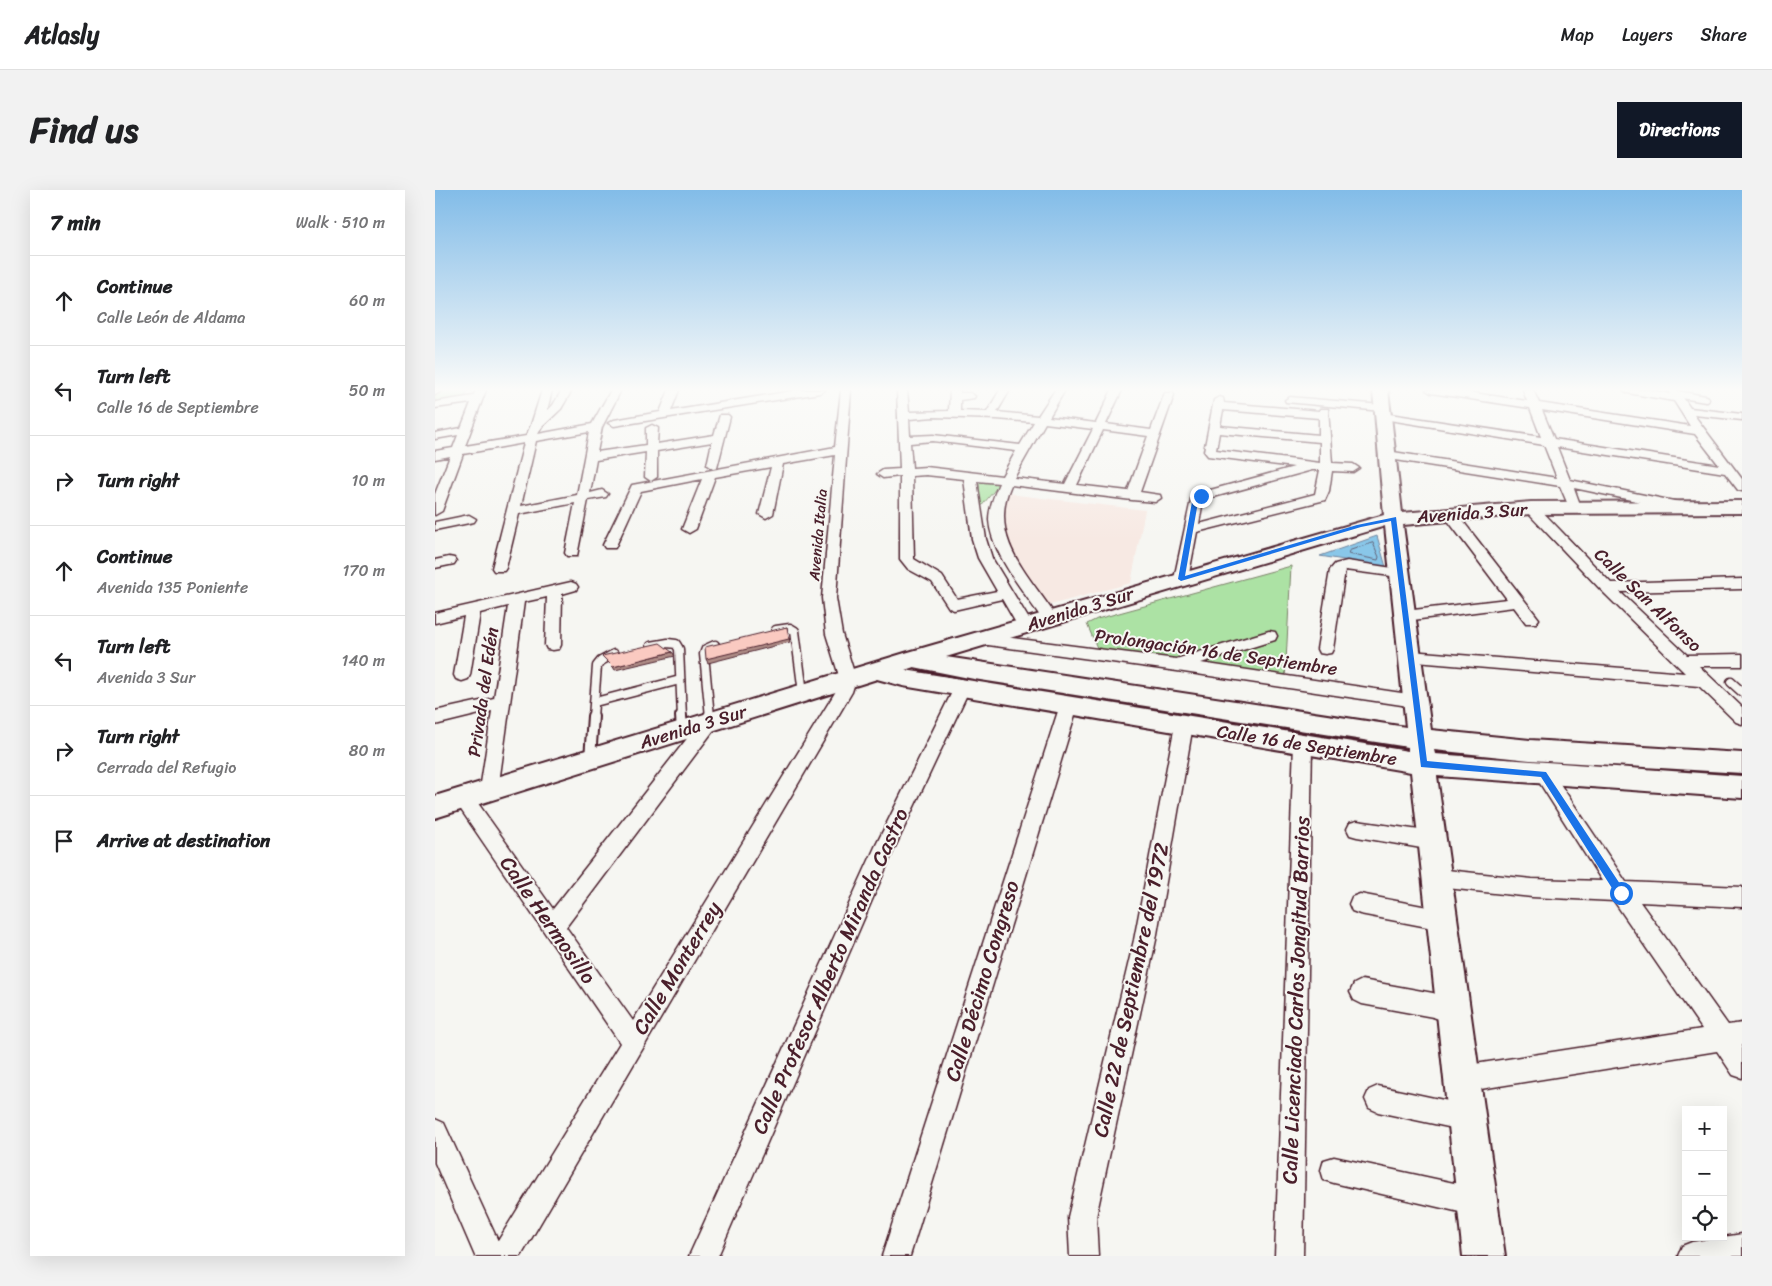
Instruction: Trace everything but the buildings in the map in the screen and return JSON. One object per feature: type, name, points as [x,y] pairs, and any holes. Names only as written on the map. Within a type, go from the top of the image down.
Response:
[{"type":"main road","points":[[1385,440],[1399,573],[1483,1256]]},
{"type":"main road","name":"Avenida 3 Sur","points":[[435,807],[913,659],[1360,526],[1393,519],[1531,508],[1742,507]]},
{"type":"main road","name":"Calle 16 de Septiembre","points":[[913,659],[1543,774],[1742,787]]},
{"type":"main road","name":"Calle 16 de Septiembre","points":[[877,670],[903,678],[1303,744],[1422,751],[1530,750],[1742,763]]},
{"type":"street","points":[[435,511],[440,483],[461,440]]},
{"type":"street","points":[[435,455],[516,440]]},
{"type":"street","points":[[499,568],[530,440]]},
{"type":"street","points":[[572,553],[593,440]]},
{"type":"street","points":[[651,440],[651,477]]},
{"type":"street","points":[[590,457],[707,440]]},
{"type":"street","points":[[689,529],[711,470],[719,440]]},
{"type":"street","name":"Avenida Italia","points":[[842,440],[829,598],[834,634],[848,679]]},
{"type":"street","points":[[908,440],[904,440],[907,559],[910,564],[914,568],[929,573],[939,580],[955,606],[1007,593]]},
{"type":"street","points":[[949,440],[1025,448]]},
{"type":"street","points":[[1030,440],[1006,480],[996,508],[996,521],[1007,553],[1049,618]]},
{"type":"street","points":[[1069,488],[1093,440]]},
{"type":"street","points":[[1132,496],[1153,440]]},
{"type":"street","points":[[1212,440],[1210,451],[1212,453],[1312,466],[1353,468]]},
{"type":"street","points":[[1190,530],[1321,497],[1324,491],[1326,466],[1324,440]]},
{"type":"street","points":[[1537,440],[1728,470]]},
{"type":"street","points":[[1706,440],[1742,488]]},
{"type":"street","points":[[1550,442],[1575,507]]},
{"type":"street","points":[[610,545],[636,488],[711,470],[841,450]]},
{"type":"street","points":[[1387,454],[1565,483],[1685,508]]},
{"type":"street","points":[[766,514],[778,461]]},
{"type":"street","points":[[1181,579],[1195,502],[1201,496],[1312,466]]},
{"type":"street","points":[[883,474],[926,471],[1155,498]]},
{"type":"street","points":[[970,476],[979,539],[985,558],[1025,626]]},
{"type":"street","points":[[513,511],[602,494]]},
{"type":"street","points":[[974,511],[996,508]]},
{"type":"street","name":"Calle San Alfonso","points":[[1531,508],[1607,588],[1742,716]]},
{"type":"street","points":[[1451,514],[1531,619]]},
{"type":"street","points":[[435,526],[469,519]]},
{"type":"street","points":[[1325,650],[1337,570],[1347,565],[1399,573]]},
{"type":"street","points":[[1607,588],[1742,584]]},
{"type":"street","points":[[435,618],[571,587]]},
{"type":"street","points":[[553,645],[555,591]]},
{"type":"street","name":"Privada del Edén","points":[[489,790],[517,600]]},
{"type":"street","points":[[1405,616],[1519,602]]},
{"type":"street","points":[[462,675],[473,610]]},
{"type":"street","points":[[1177,665],[1269,636]]},
{"type":"street","name":"Prolongación 16 de Septiembre","points":[[981,639],[1177,665],[1415,701]]},
{"type":"street","points":[[1410,657],[1704,680]]},
{"type":"street","points":[[1685,661],[1742,660]]},
{"type":"street","name":"Calle Monterrey","points":[[505,1256],[814,738],[838,703],[848,679]]},
{"type":"street","name":"Calle Profesor Alberto Miranda Castro","points":[[703,1256],[881,856],[962,688]]},
{"type":"street","points":[[435,718],[503,702]]},
{"type":"street","name":"Calle Décimo Congreso","points":[[896,1256],[1069,706]]},
{"type":"street","points":[[553,926],[710,722]]},
{"type":"street","name":"Calle 22 de Septiembre del 1972","points":[[1084,1256],[1082,1217],[1145,940],[1184,725]]},
{"type":"street","name":"Calle Licenciado Carlos Jongitud Barrios","points":[[1289,1256],[1303,744]]},
{"type":"street","points":[[1543,774],[1621,893],[1733,1037],[1742,1066]]},
{"type":"street","name":"Calle Hermosillo","points":[[463,798],[633,1041]]},
{"type":"street","points":[[1357,828],[1433,841]]},
{"type":"street","points":[[1437,878],[1533,888],[1742,898]]},
{"type":"street","points":[[1360,904],[1443,920]]},
{"type":"street","points":[[1362,992],[1433,1005],[1454,1012]]},
{"type":"street","points":[[1462,1079],[1733,1037]]},
{"type":"street","points":[[1378,1099],[1467,1118]]},
{"type":"street","points":[[435,1132],[490,1256]]},
{"type":"street","points":[[1334,1170],[1477,1202]]},
{"type":"street","points":[[1692,1256],[1742,1248]]},
{"type":"lane","points":[[766,633],[784,628],[790,628],[795,631],[803,693]]},
{"type":"lane","points":[[642,648],[668,643],[676,644],[679,649],[682,730]]},
{"type":"lane","points":[[710,722],[704,654],[706,649],[720,644]]},
{"type":"lane","points":[[590,759],[597,666],[608,656],[625,652]]},
{"type":"lane","points":[[595,702],[680,680]]},
{"type":"lane","points":[[1731,682],[1742,692]]},
{"type":"shaded area","points":[[1003,490],[1017,495],[1145,510],[1131,583],[1043,607],[998,528]]},
{"type":"green space","points":[[979,479],[1001,482],[980,508]]},
{"type":"green space","points":[[1291,566],[1285,681],[1100,655],[1087,624],[1097,619]]},
{"type":"water","points":[[1377,536],[1386,567],[1320,556]]},
{"type":"route","points":[[1201,496],[1195,502],[1181,579],[1360,526],[1393,519],[1424,764],[1543,774],[1621,893]]}]
